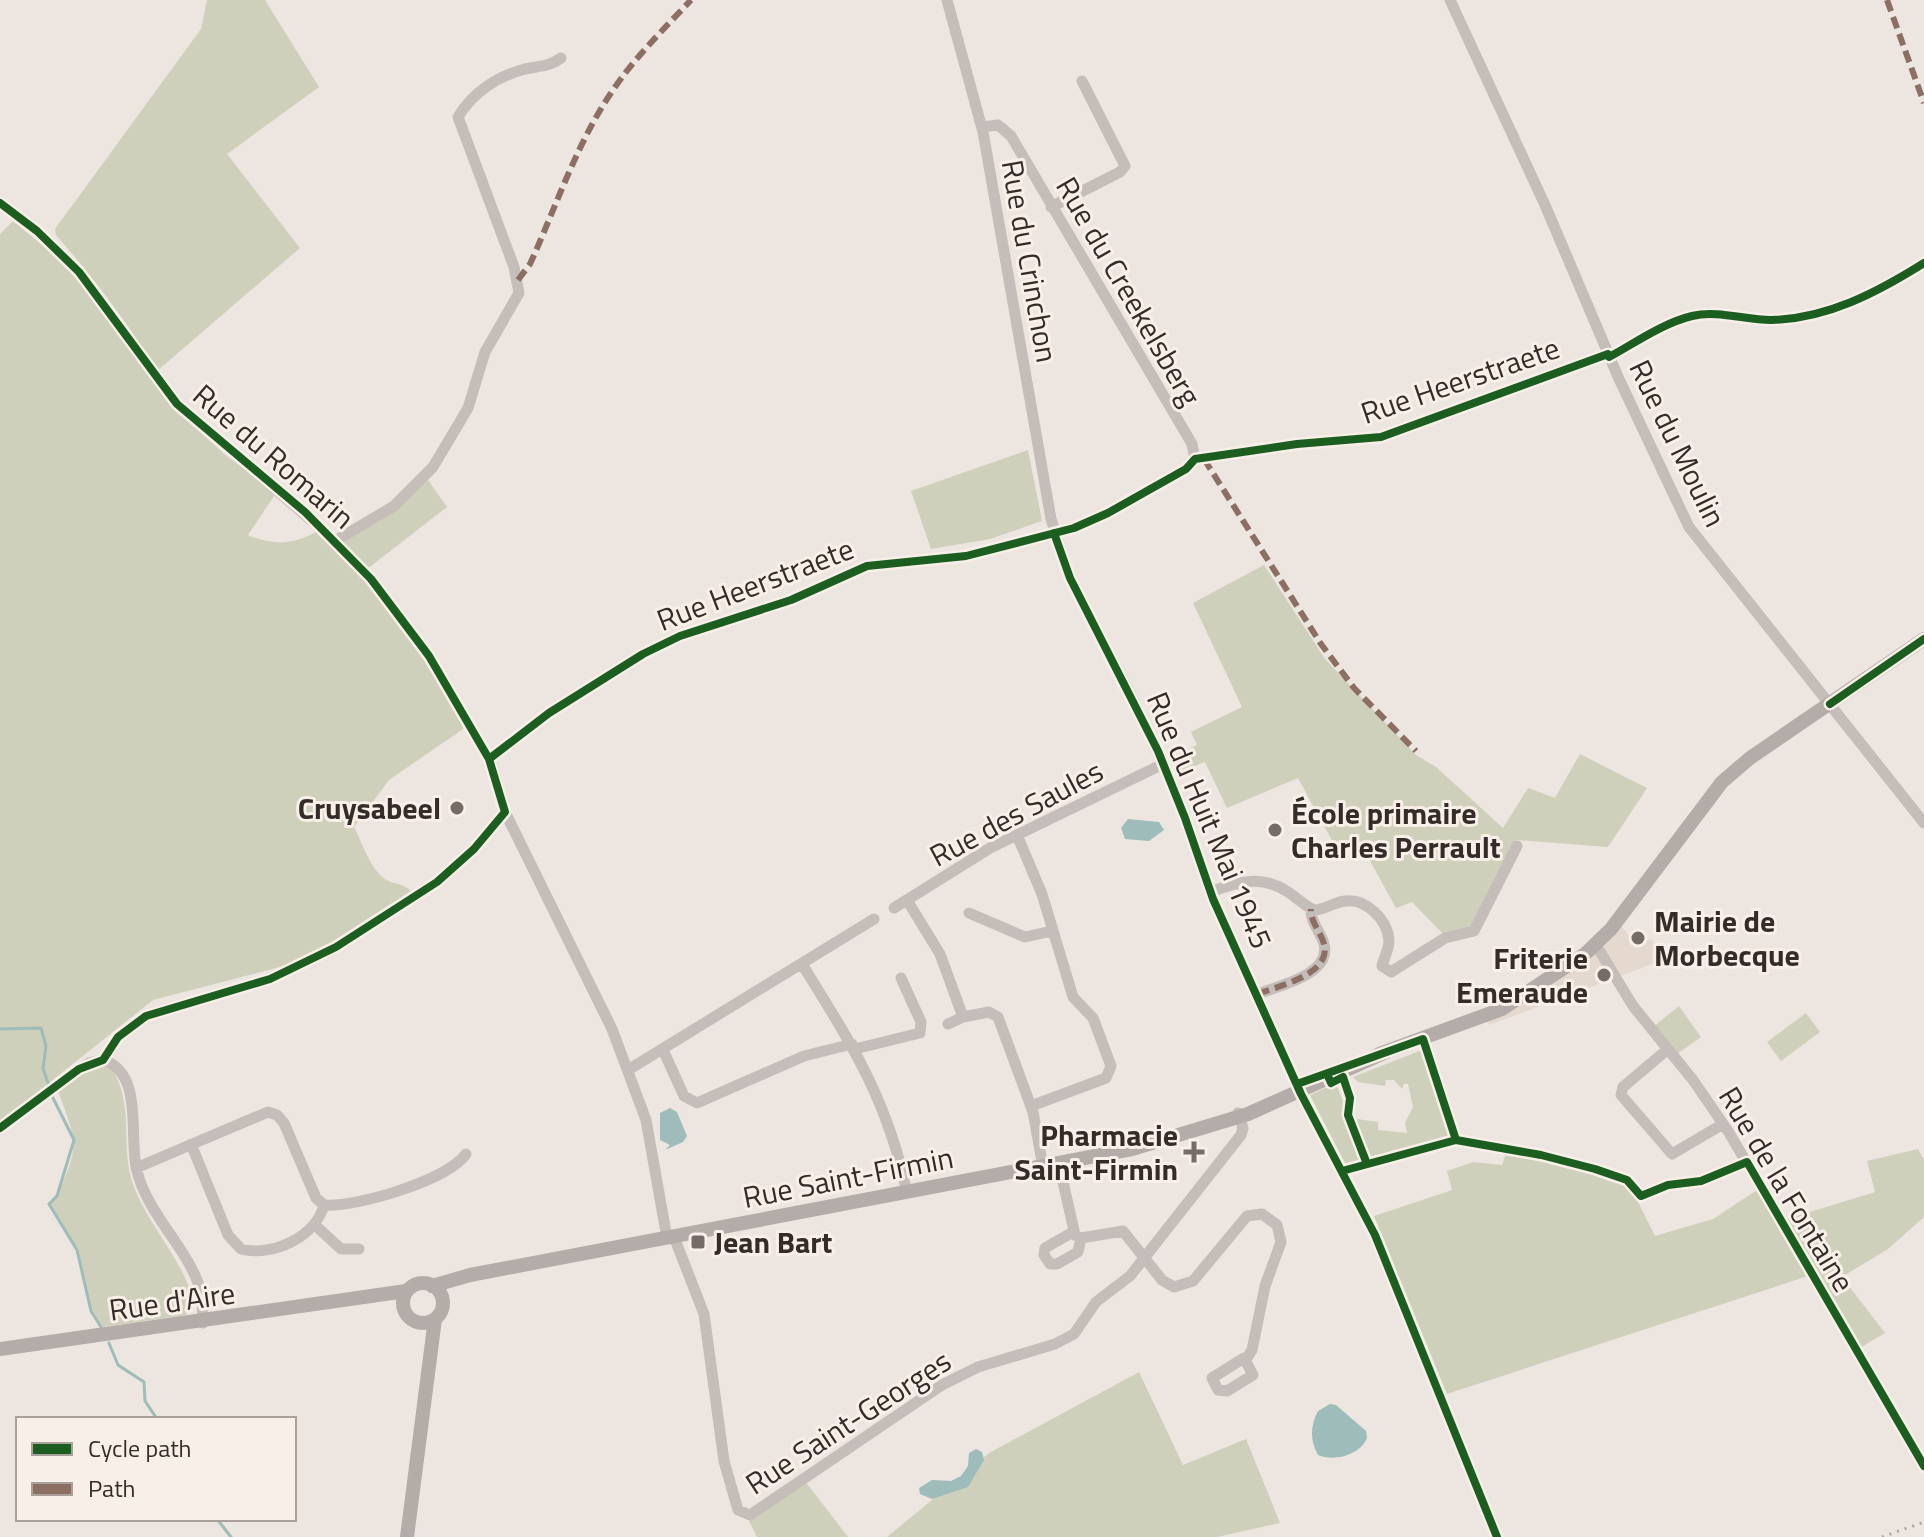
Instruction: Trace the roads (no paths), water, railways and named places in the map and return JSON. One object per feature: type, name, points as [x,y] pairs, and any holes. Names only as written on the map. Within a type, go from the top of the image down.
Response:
[{"type":"main road","name":"Rue Saint-Firmin","points":[[432,1286],[1132,1149],[1239,1115],[1386,1052],[1508,1006],[1596,945],[1619,920],[1715,789],[1750,758],[1924,639]]},
{"type":"main road","name":"Rue Saint-Firmin","points":[[443,1302],[455,1289],[483,1274]]},
{"type":"main road","points":[[407,1537],[427,1366],[435,1319],[443,1302],[432,1286],[417,1284],[406,1291],[404,1310],[422,1336],[427,1366]]},
{"type":"main road","name":"Rue d'Aire","points":[[0,1349],[203,1323],[406,1291]]},
{"type":"main road","name":"Rue d'Aire","points":[[350,1299],[382,1302],[404,1310]]},
{"type":"main road","points":[[415,1322],[435,1319]]},
{"type":"street","name":"Rue du Crinchon","points":[[947,0],[982,127],[1054,533]]},
{"type":"street","name":"Rue du Moulin","points":[[1450,0],[1545,205],[1608,356],[1695,535],[1924,823]]},
{"type":"street","points":[[335,541],[394,506],[433,467],[468,408],[485,352],[519,293],[514,267],[458,122],[459,114],[493,82],[522,70],[549,66],[561,58]]},
{"type":"street","points":[[1051,207],[1120,172],[1125,166],[1082,81]]},
{"type":"street","name":"Rue du Creekelsberg","points":[[982,127],[998,125],[1008,132],[1192,444],[1195,459]]},
{"type":"street","name":"Rue du Romarin","points":[[0,203],[37,231],[79,272],[177,404],[335,541],[376,586],[420,643],[489,759],[505,812],[526,849],[562,935],[601,1004],[649,1133],[655,1186],[671,1238]]},
{"type":"street","name":"Rue Heerstraete","points":[[489,759],[549,713],[643,654],[680,636],[791,600],[867,566],[966,556],[1054,533],[1108,513],[1186,469],[1195,459],[1297,444],[1381,437],[1608,356],[1692,316],[1781,319],[1831,309],[1877,291],[1924,263]]},
{"type":"street","name":"Rue du Huit Mai 1945","points":[[1054,533],[1070,578],[1163,764],[1210,892],[1298,1088],[1375,1235],[1497,1537]]},
{"type":"street","name":"Rue des Saules","points":[[894,908],[1017,835],[1163,764]]},
{"type":"street","points":[[103,1060],[123,1032],[152,1013],[261,982],[328,952],[442,878],[474,849],[505,812]]},
{"type":"street","points":[[1017,835],[1040,888],[1073,997],[1093,1018],[1110,1071],[1104,1079],[1031,1106]]},
{"type":"street","points":[[1210,892],[1242,881],[1263,881],[1281,887],[1311,909],[1320,910],[1349,901],[1373,910],[1388,937],[1382,966],[1387,973],[1420,957],[1445,938],[1469,934],[1477,928],[1517,846]]},
{"type":"street","points":[[907,900],[940,954],[963,1017]]},
{"type":"street","points":[[1258,994],[1305,976],[1320,961],[1324,946],[1311,909]]},
{"type":"street","points":[[969,913],[1025,937],[1052,931]]},
{"type":"street","points":[[628,1070],[874,919]]},
{"type":"street","name":"Rue de la Fontaine","points":[[1596,945],[1633,1006],[1723,1124],[1747,1162],[1924,1466]]},
{"type":"street","points":[[802,964],[853,1046],[888,1122],[907,1193]]},
{"type":"street","points":[[663,1050],[684,1096],[697,1103],[804,1056],[920,1033],[921,1022],[901,978]]},
{"type":"street","points":[[948,1024],[963,1017],[989,1012],[998,1017],[1031,1106],[1043,1167]]},
{"type":"street","points":[[1423,1039],[1456,1140]]},
{"type":"street","points":[[1668,1049],[1623,1087],[1621,1095],[1672,1154],[1723,1124]]},
{"type":"street","points":[[0,1128],[89,1063],[103,1060],[119,1069],[127,1082],[136,1168],[152,1207],[197,1282],[203,1323]]},
{"type":"street","points":[[136,1168],[265,1113],[274,1113],[284,1123],[316,1198],[324,1205],[384,1196],[454,1166],[466,1154]]},
{"type":"street","name":"Rue Saint-Georges","points":[[671,1238],[704,1314],[728,1483],[738,1510],[747,1515],[942,1385],[984,1365],[1070,1337],[1096,1302],[1127,1280],[1174,1224],[1241,1135],[1243,1128],[1239,1115]]},
{"type":"street","points":[[1342,1171],[1456,1140],[1541,1155],[1595,1169],[1627,1180],[1641,1196],[1664,1186],[1701,1181],[1747,1162]]},
{"type":"street","points":[[191,1144],[228,1235],[238,1247],[250,1251],[283,1246],[316,1226],[324,1205]]},
{"type":"street","points":[[1059,1164],[1077,1235],[1123,1231],[1165,1283],[1183,1287],[1200,1274],[1247,1216],[1262,1214],[1277,1225],[1281,1242],[1265,1286],[1252,1350],[1245,1361]]},
{"type":"street","points":[[316,1226],[341,1249],[359,1249]]},
{"type":"water","points":[[1128,819],[1159,822],[1164,830],[1149,841],[1125,839],[1121,828]]},
{"type":"water","points":[[670,1108],[677,1112],[687,1136],[683,1142],[665,1150],[670,1145],[660,1140],[660,1113]]},
{"type":"water","points":[[1330,1404],[1336,1405],[1366,1431],[1364,1444],[1346,1456],[1331,1458],[1318,1455],[1312,1439],[1318,1411]]},
{"type":"water","points":[[976,1449],[982,1452],[984,1460],[968,1487],[932,1499],[920,1494],[919,1488],[932,1480],[951,1481],[961,1476],[968,1466],[969,1453]]},
{"type":"waterway","points":[[0,1029],[41,1028],[46,1046],[43,1068],[50,1089]]},
{"type":"waterway","points":[[52,1096],[74,1140],[57,1196],[49,1204],[77,1250],[91,1311],[101,1327]]},
{"type":"waterway","points":[[109,1343],[118,1365],[144,1382],[145,1401],[156,1417]]},
{"type":"waterway","points":[[219,1521],[231,1537]]},
{"type":"railway","points":[[1882,1537],[1924,1522]]},
{"type":"place","name":"Cruysabeel","points":[[457,808]]},
{"type":"place","name":"École primaire Charles Perrault","points":[[1275,830]]},
{"type":"place","name":"Mairie de Morbecque","points":[[1638,938]]},
{"type":"place","name":"Friterie Emeraude","points":[[1604,975]]},
{"type":"place","name":"Pharmacie Saint-Firmin","points":[[1194,1152]]},
{"type":"place","name":"Jean Bart","points":[[698,1242]]}]
